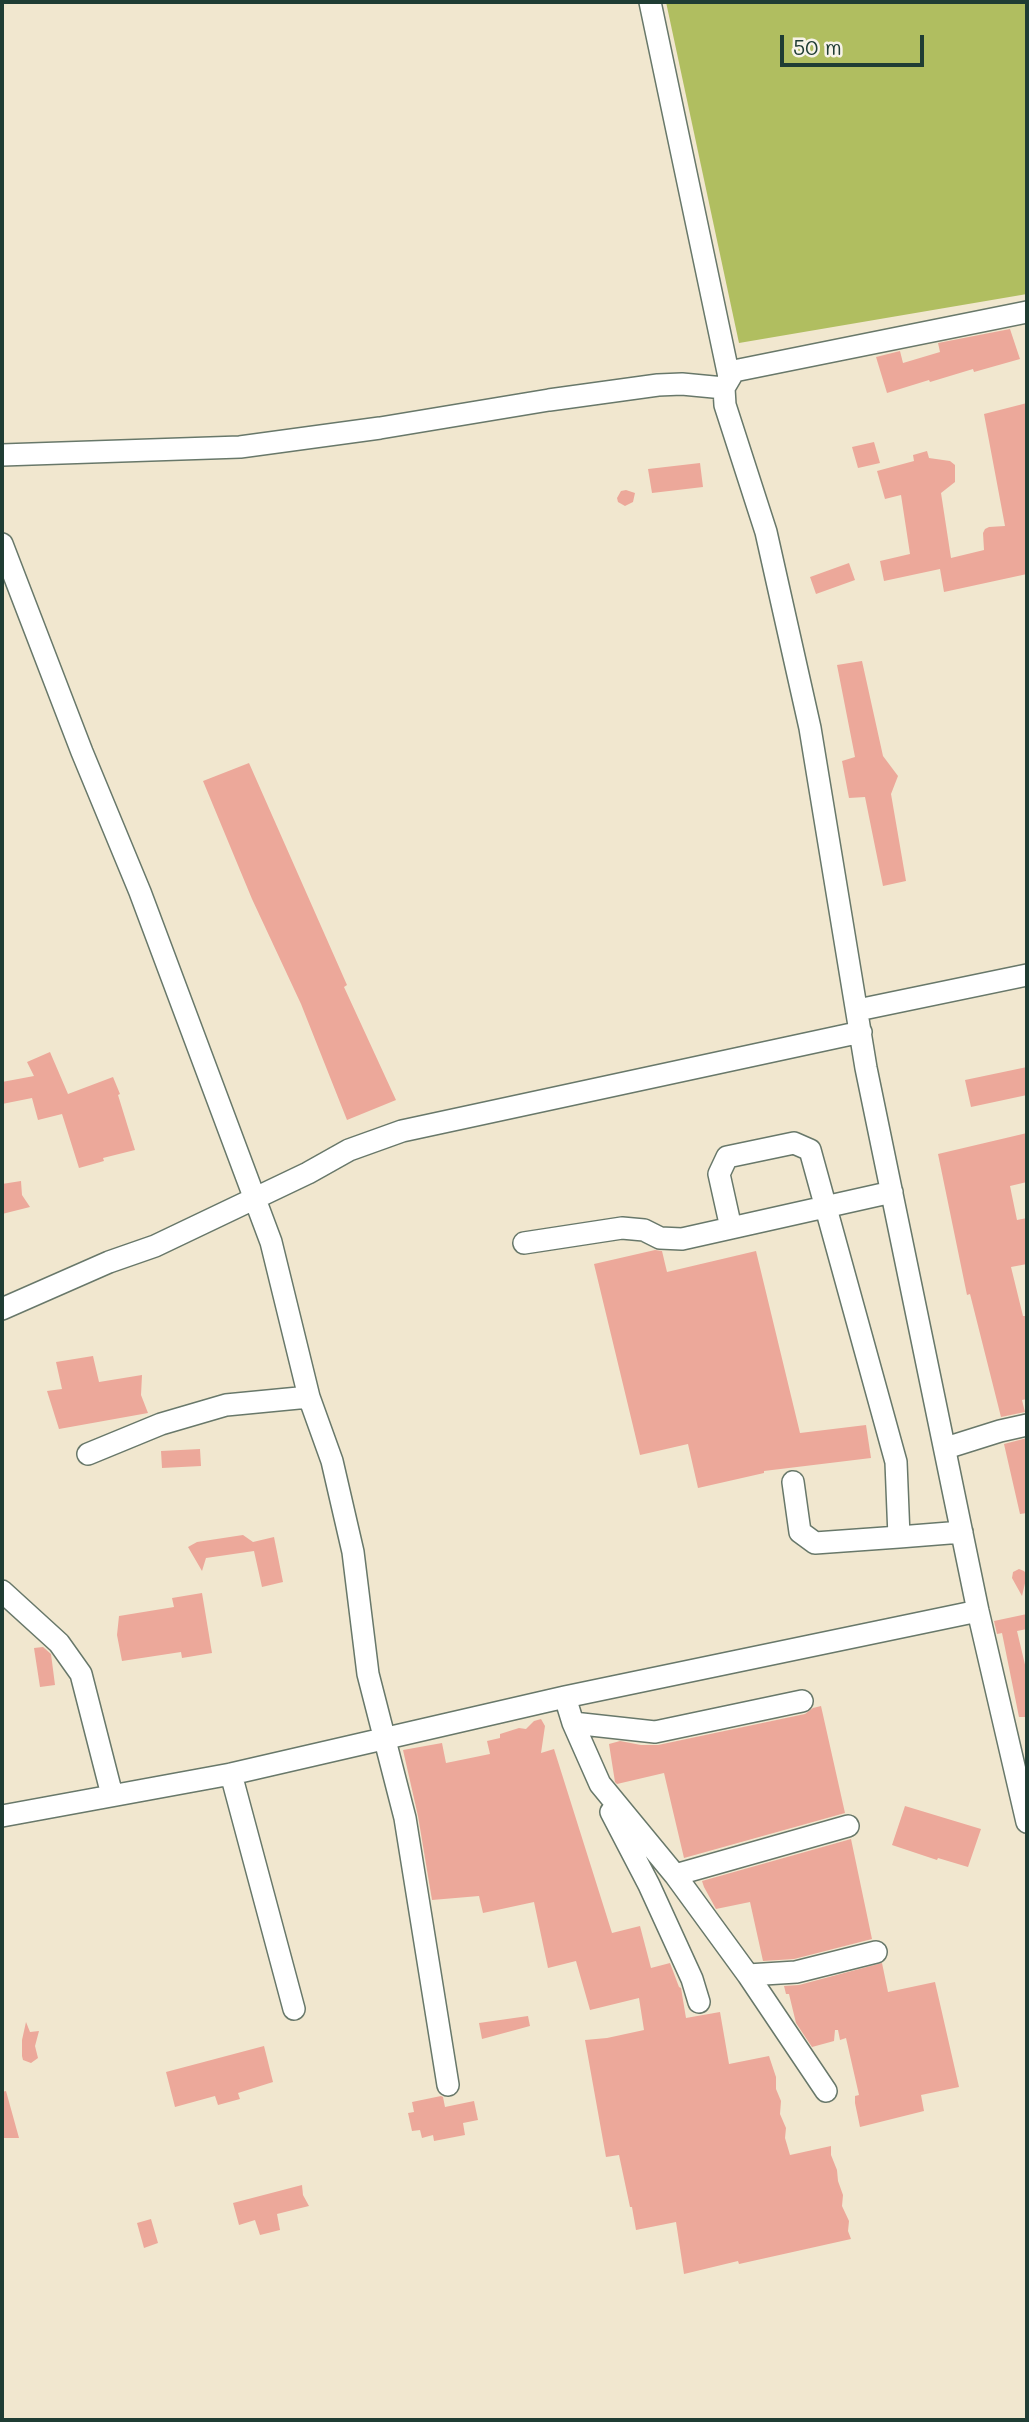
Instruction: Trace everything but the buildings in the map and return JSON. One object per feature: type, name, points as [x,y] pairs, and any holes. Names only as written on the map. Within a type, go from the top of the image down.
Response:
[{"type":"street","points":[[650,2],[726,382],[725,405],[766,531],[810,729],[866,1068],[978,1611],[1027,1822]]},
{"type":"street","points":[[726,382],[734,371],[1027,313]]},
{"type":"street","points":[[2,455],[240,447],[658,385],[726,382]]},
{"type":"street","points":[[2,544],[82,752],[140,892],[271,1242],[309,1397],[332,1461],[353,1552],[368,1674],[387,1739],[405,1818],[448,2085]]},
{"type":"street","points":[[858,1010],[1027,975]]},
{"type":"street","points":[[2,1309],[109,1262],[155,1246],[349,1150],[402,1131],[861,1032]]},
{"type":"street","points":[[731,1228],[719,1174],[727,1157],[794,1143],[810,1150],[896,1462],[899,1537]]},
{"type":"street","points":[[524,1243],[622,1228],[644,1230],[660,1238],[682,1239],[892,1192]]},
{"type":"street","points":[[88,1454],[161,1424],[226,1405],[309,1397]]},
{"type":"street","points":[[946,1448],[1027,1425]]},
{"type":"street","points":[[793,1482],[800,1532],[814,1543],[962,1532]]},
{"type":"street","points":[[2,1591],[59,1643],[80,1674],[113,1795]]},
{"type":"street","points":[[2,1816],[231,1774],[565,1697],[978,1611]]},
{"type":"street","points":[[565,1697],[573,1723],[600,1784],[692,1979],[698,2003]]},
{"type":"street","points":[[573,1723],[655,1732],[802,1701]]},
{"type":"street","points":[[231,1774],[294,2010]]},
{"type":"street","points":[[600,1784],[676,1875],[827,2091]]},
{"type":"street","points":[[676,1875],[848,1826]]},
{"type":"street","points":[[748,1975],[796,1972],[876,1952]]},
{"type":"green space","points":[[666,2],[1027,2],[1027,294],[739,343]]}]
